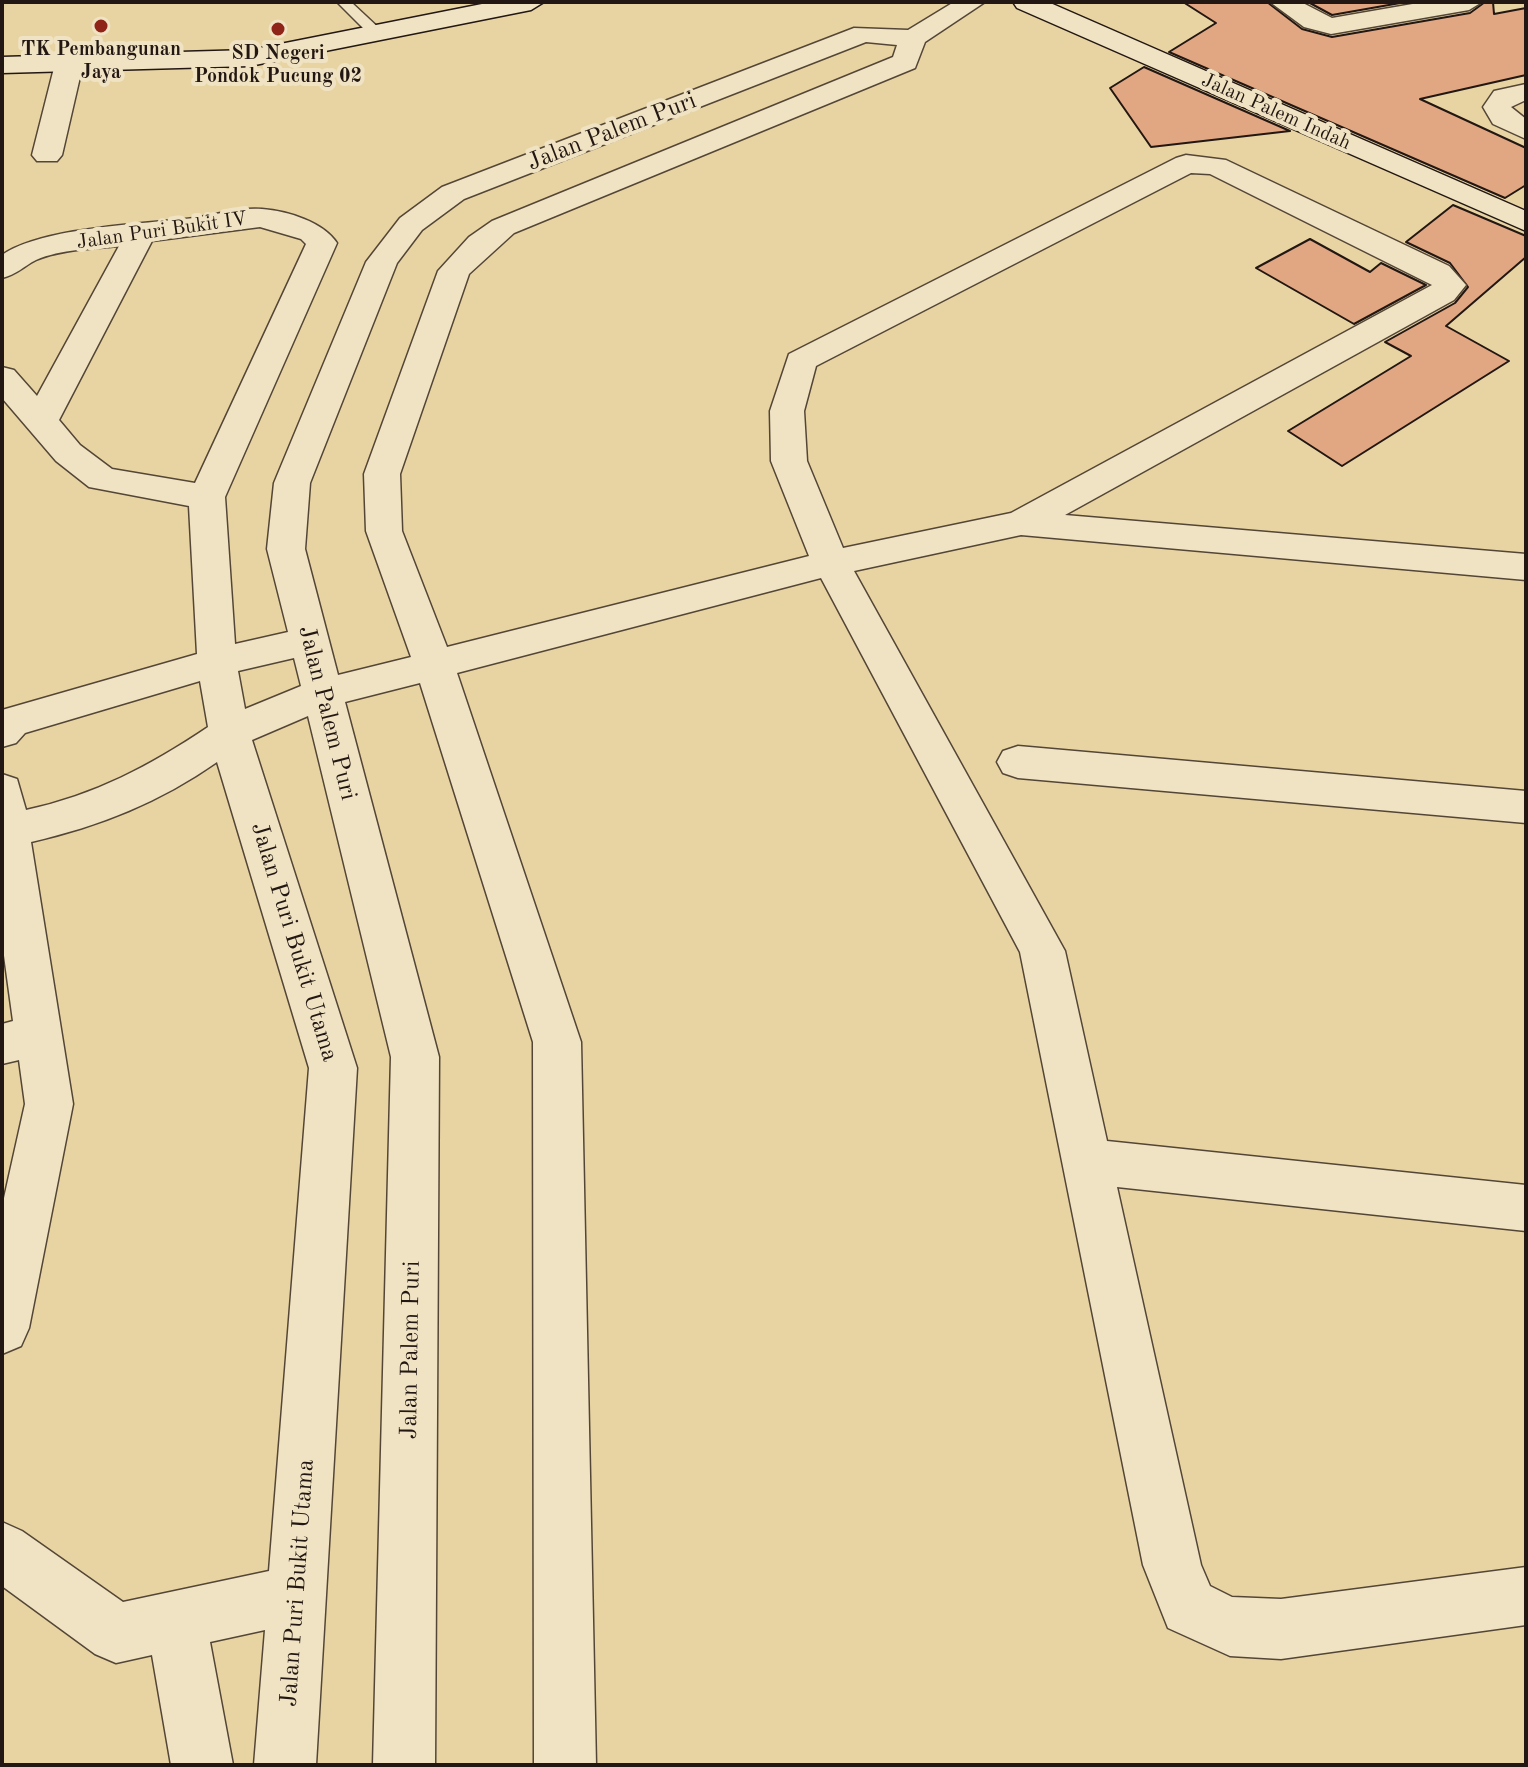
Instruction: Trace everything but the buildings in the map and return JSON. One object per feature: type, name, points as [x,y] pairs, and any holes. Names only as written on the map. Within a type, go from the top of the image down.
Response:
[{"type":"street","points":[[2,65],[250,58],[531,2]]},
{"type":"street","name":"Jalan Palem Puri","points":[[404,1765],[415,1057],[327,693],[308,641],[286,549],[292,483],[382,262],[411,224],[453,193],[863,34],[913,38],[972,2]]},
{"type":"street","name":"Jalan Palem Indah","points":[[1026,2],[1526,222]]},
{"type":"street","points":[[1283,2],[1313,21],[1331,26],[1469,2]]},
{"type":"street","name":"Jalan Palem Puri","points":[[565,1765],[557,1042],[384,531],[382,474],[454,271],[480,244],[503,227],[905,62],[913,38]]},
{"type":"street","points":[[47,155],[69,64]]},
{"type":"street","points":[[1526,92],[1504,97],[1497,107],[1503,118],[1526,130]]},
{"type":"street","points":[[2,1328],[49,1104],[20,1039],[6,810],[77,815],[168,775],[229,733],[327,693],[831,563],[1021,523],[1443,293],[1450,285],[1438,273],[1216,166],[1186,164],[801,361],[787,411],[789,461],[831,563],[1042,951],[1172,1565],[1189,1607],[1230,1626],[1281,1629],[1526,1596]]},
{"type":"street","name":"Jalan Puri Bukit IV","points":[[2,269],[24,254],[54,245],[261,218],[312,232],[322,243]]},
{"type":"street","points":[[41,421],[141,234]]},
{"type":"street","name":"Jalan Puri Bukit Utama","points":[[285,1765],[333,1068],[229,733],[217,662],[207,497],[322,243]]},
{"type":"street","points":[[2,377],[83,468],[102,479],[207,497]]},
{"type":"street","points":[[1021,523],[1526,567]]},
{"type":"street","points":[[6,727],[217,662],[308,641]]},
{"type":"street","points":[[1018,762],[1526,807]]},
{"type":"street","points":[[1089,1162],[1526,1208]]},
{"type":"street","points":[[2,1551],[116,1633],[297,1594]]},
{"type":"street","points":[[176,1620],[202,1765]]},
{"type":"lane","points":[[343,2],[376,33]]},
{"type":"place","name":"TK Pembangunan Jaya","points":[[101,26]]},
{"type":"place","name":"SD Negeri Pondok Pucung 02","points":[[278,29]]}]
